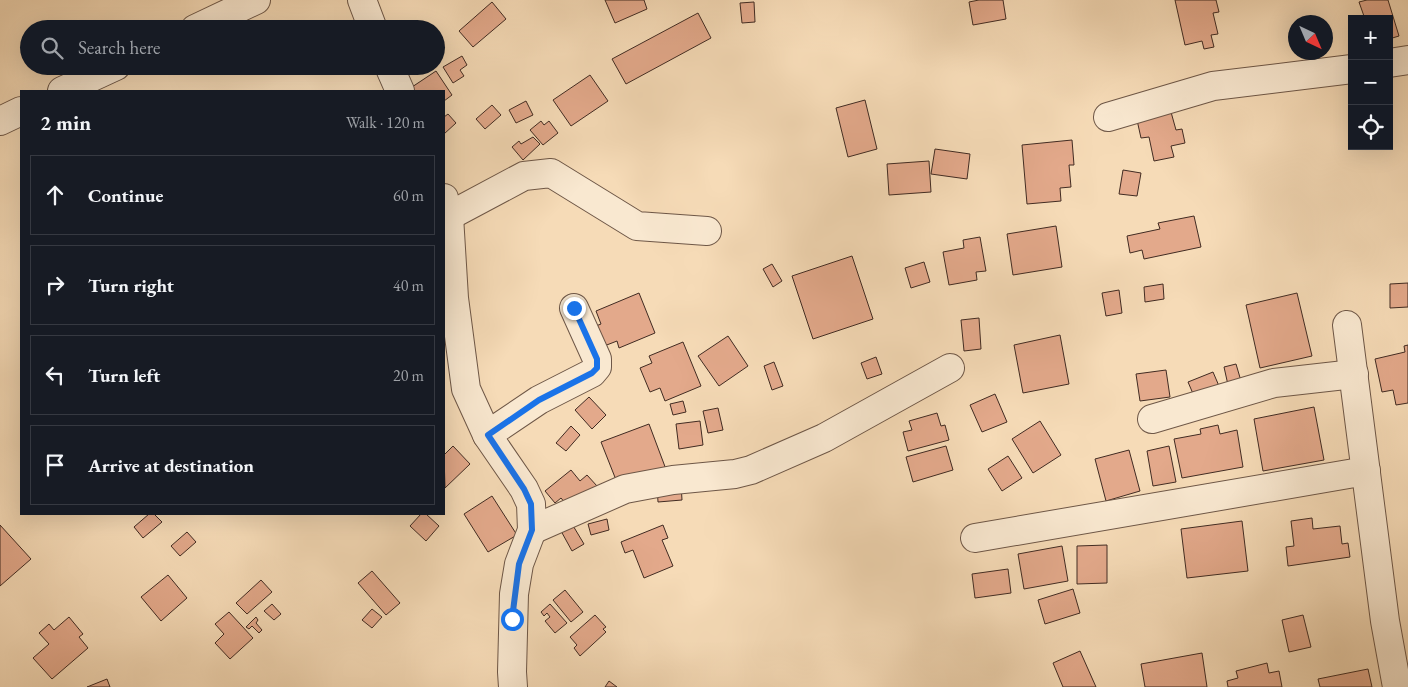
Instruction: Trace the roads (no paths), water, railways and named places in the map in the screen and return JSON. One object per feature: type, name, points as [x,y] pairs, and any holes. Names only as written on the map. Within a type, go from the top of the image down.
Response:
[{"type":"street","points":[[214,20],[256,0]]},
{"type":"street","points":[[362,0],[370,20]]},
{"type":"street","points":[[1393,63],[1408,60]]},
{"type":"street","points":[[1108,117],[1213,86],[1348,69]]},
{"type":"street","points":[[64,90],[97,75]]},
{"type":"street","points":[[394,75],[400,90]]},
{"type":"street","points":[[0,121],[20,111]]},
{"type":"street","points":[[513,687],[514,594],[519,564],[532,530],[531,504],[524,489],[455,388],[453,288],[446,207],[524,176],[551,173],[637,226],[707,230]]},
{"type":"street","points":[[488,435],[539,400],[592,373],[597,368],[597,359],[574,308]]},
{"type":"street","points":[[1348,325],[1385,621],[1397,687]]},
{"type":"street","points":[[532,530],[625,490],[673,480],[734,474],[752,470],[824,438],[950,368]]},
{"type":"street","points":[[1152,419],[1274,383],[1354,374]]},
{"type":"street","points":[[975,538],[1366,471]]}]
